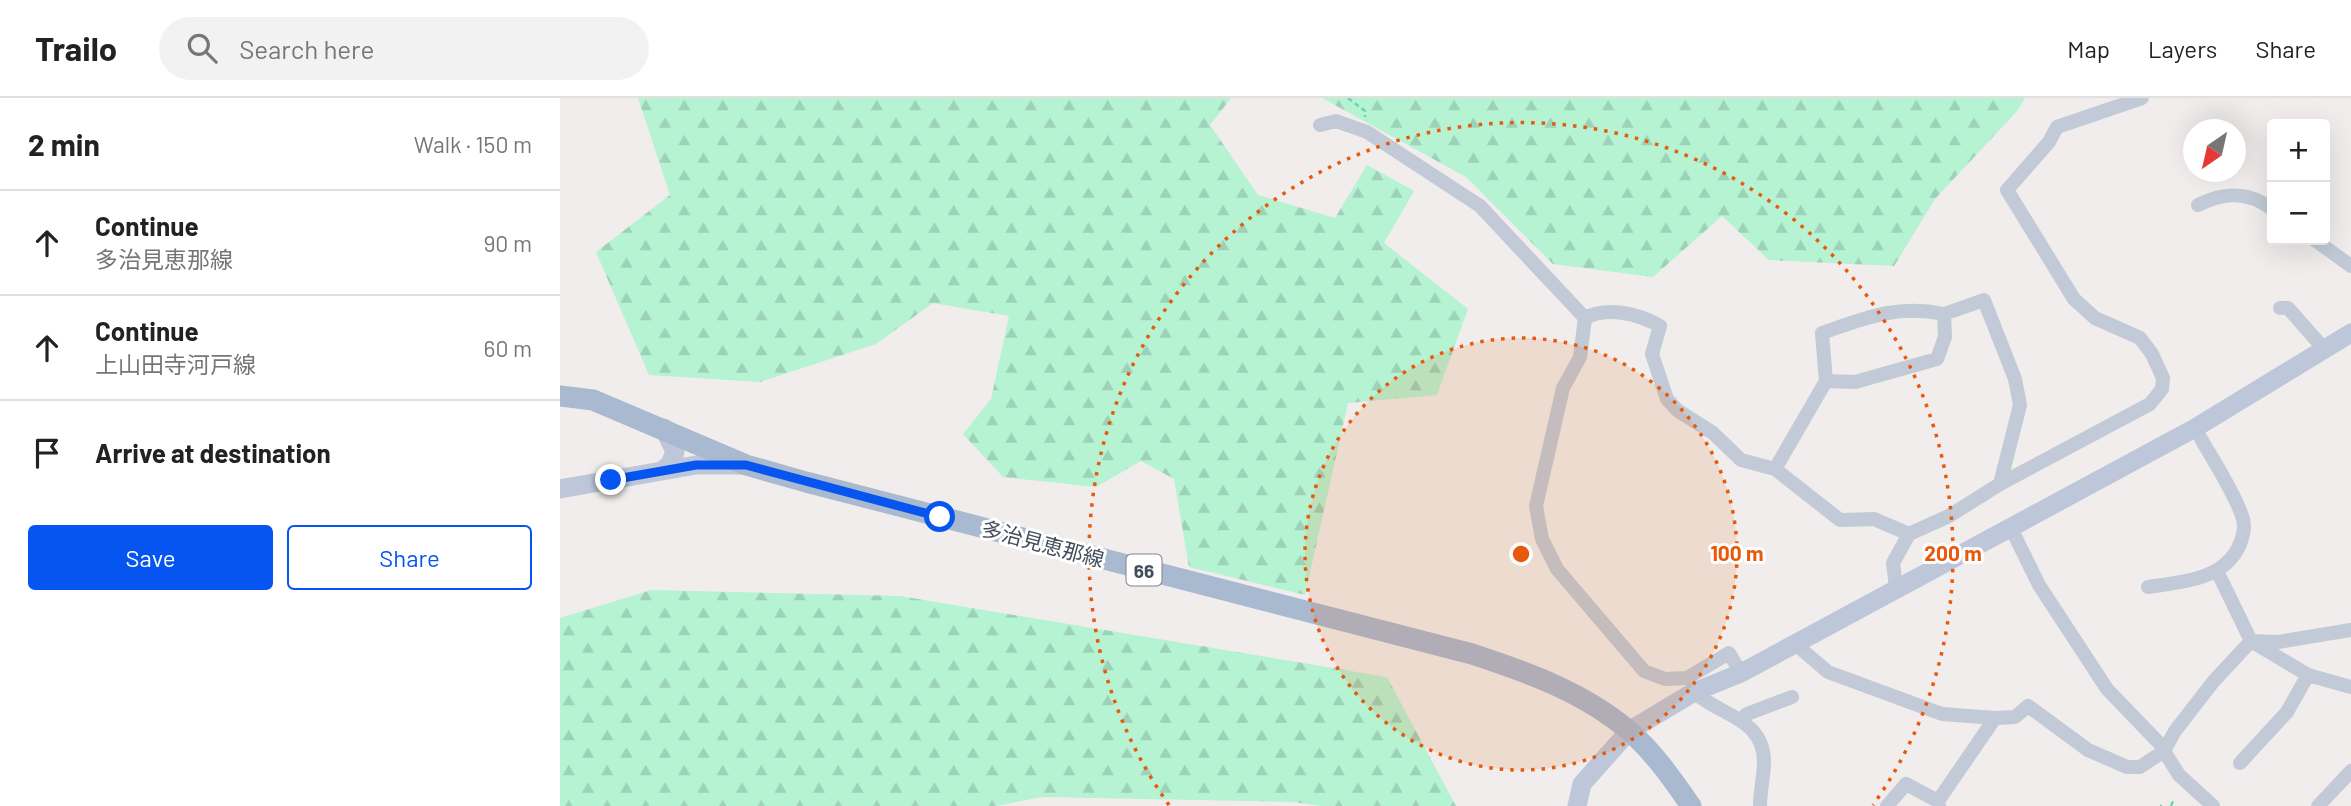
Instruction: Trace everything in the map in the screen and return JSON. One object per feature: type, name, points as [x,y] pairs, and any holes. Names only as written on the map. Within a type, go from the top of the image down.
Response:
[{"type":"main road","name":"多治見恵那線","points":[[560,396],[593,400],[746,465],[1472,654],[1539,676],[1629,731],[1671,777],[1690,806]]},
{"type":"street","points":[[1896,587],[1892,563],[1909,534],[1950,516],[2000,484],[2140,410],[2150,404],[2162,390],[2163,378],[2152,354],[2140,338],[2095,318],[2074,299],[2007,190],[2049,142],[2057,127],[2142,98]]},
{"type":"street","points":[[1320,125],[1336,121],[1364,131],[1480,206],[1585,318]]},
{"type":"street","points":[[2198,205],[2217,196],[2247,195],[2267,206]]},
{"type":"street","points":[[2322,245],[2351,266]]},
{"type":"street","points":[[1775,469],[1826,381],[1822,333],[1871,316],[1916,308],[1944,314],[1984,300],[2015,379],[2020,405],[2000,484]]},
{"type":"street","points":[[2280,308],[2288,308],[2325,349]]},
{"type":"street","points":[[1585,318],[1598,311],[1643,316],[1660,326],[1652,355],[1667,398],[1677,410],[1713,433],[1741,460],[1775,469],[1840,520],[1874,519],[1909,534]]},
{"type":"street","points":[[1826,381],[1855,382],[1937,359],[1945,337],[1944,314]]},
{"type":"street","points":[[1585,318],[1580,357],[1563,388],[1536,506],[1542,539],[1558,569],[1644,671],[1665,679],[1687,678],[1729,653],[1741,673]]},
{"type":"street","points":[[1577,806],[1582,784],[1629,731],[1694,692],[1741,673],[2195,428],[2351,333]]},
{"type":"street","points":[[663,470],[670,464],[675,452],[664,428]]},
{"type":"street","points":[[2148,587],[2192,581],[2217,571],[2236,552],[2245,533],[2242,514],[2195,428]]},
{"type":"street","points":[[560,489],[696,465],[746,465]]},
{"type":"street","points":[[2011,528],[2039,585],[2107,689],[2134,714],[2164,751],[2179,775],[2213,806]]},
{"type":"street","points":[[2217,571],[2251,641],[2308,675],[2351,687]]},
{"type":"street","points":[[1794,643],[1828,672],[1942,714],[2015,717],[2028,706],[2088,750],[2127,767],[2140,768],[2164,751],[2175,731],[2213,682],[2251,641],[2277,642],[2351,630]]},
{"type":"street","points":[[2240,763],[2287,712],[2308,675]]},
{"type":"street","points":[[1694,692],[1707,703],[1753,728],[1762,743],[1760,806]]},
{"type":"street","points":[[1741,720],[1747,714],[1792,697]]},
{"type":"street","points":[[1887,806],[1906,784],[1939,803],[1995,718]]},
{"type":"street","points":[[2318,806],[2351,771]]},
{"type":"path","points":[[1348,98],[1365,111],[1364,131]]},
{"type":"path","points":[[2171,806],[2172,801]]},
{"type":"green space","points":[[638,98],[1231,98],[1210,125],[1258,195],[1335,218],[1367,165],[1414,191],[1384,243],[1468,309],[1437,395],[1348,403],[1305,595],[1189,567],[1174,479],[1141,461],[1096,487],[1003,477],[963,434],[991,399],[1009,316],[933,303],[876,344],[760,382],[649,375],[596,252],[670,195]]},
{"type":"green space","points":[[1322,98],[2025,98],[2018,110],[1935,199],[1894,266],[1769,260],[1722,216],[1653,277],[1553,264],[1466,177]]},
{"type":"green space","points":[[651,590],[900,596],[1387,677],[1456,806],[1321,806],[1293,802],[1042,797],[996,806],[560,806],[560,618]]},
{"type":"route","points":[[611,480],[696,465],[746,465],[940,517]]}]
